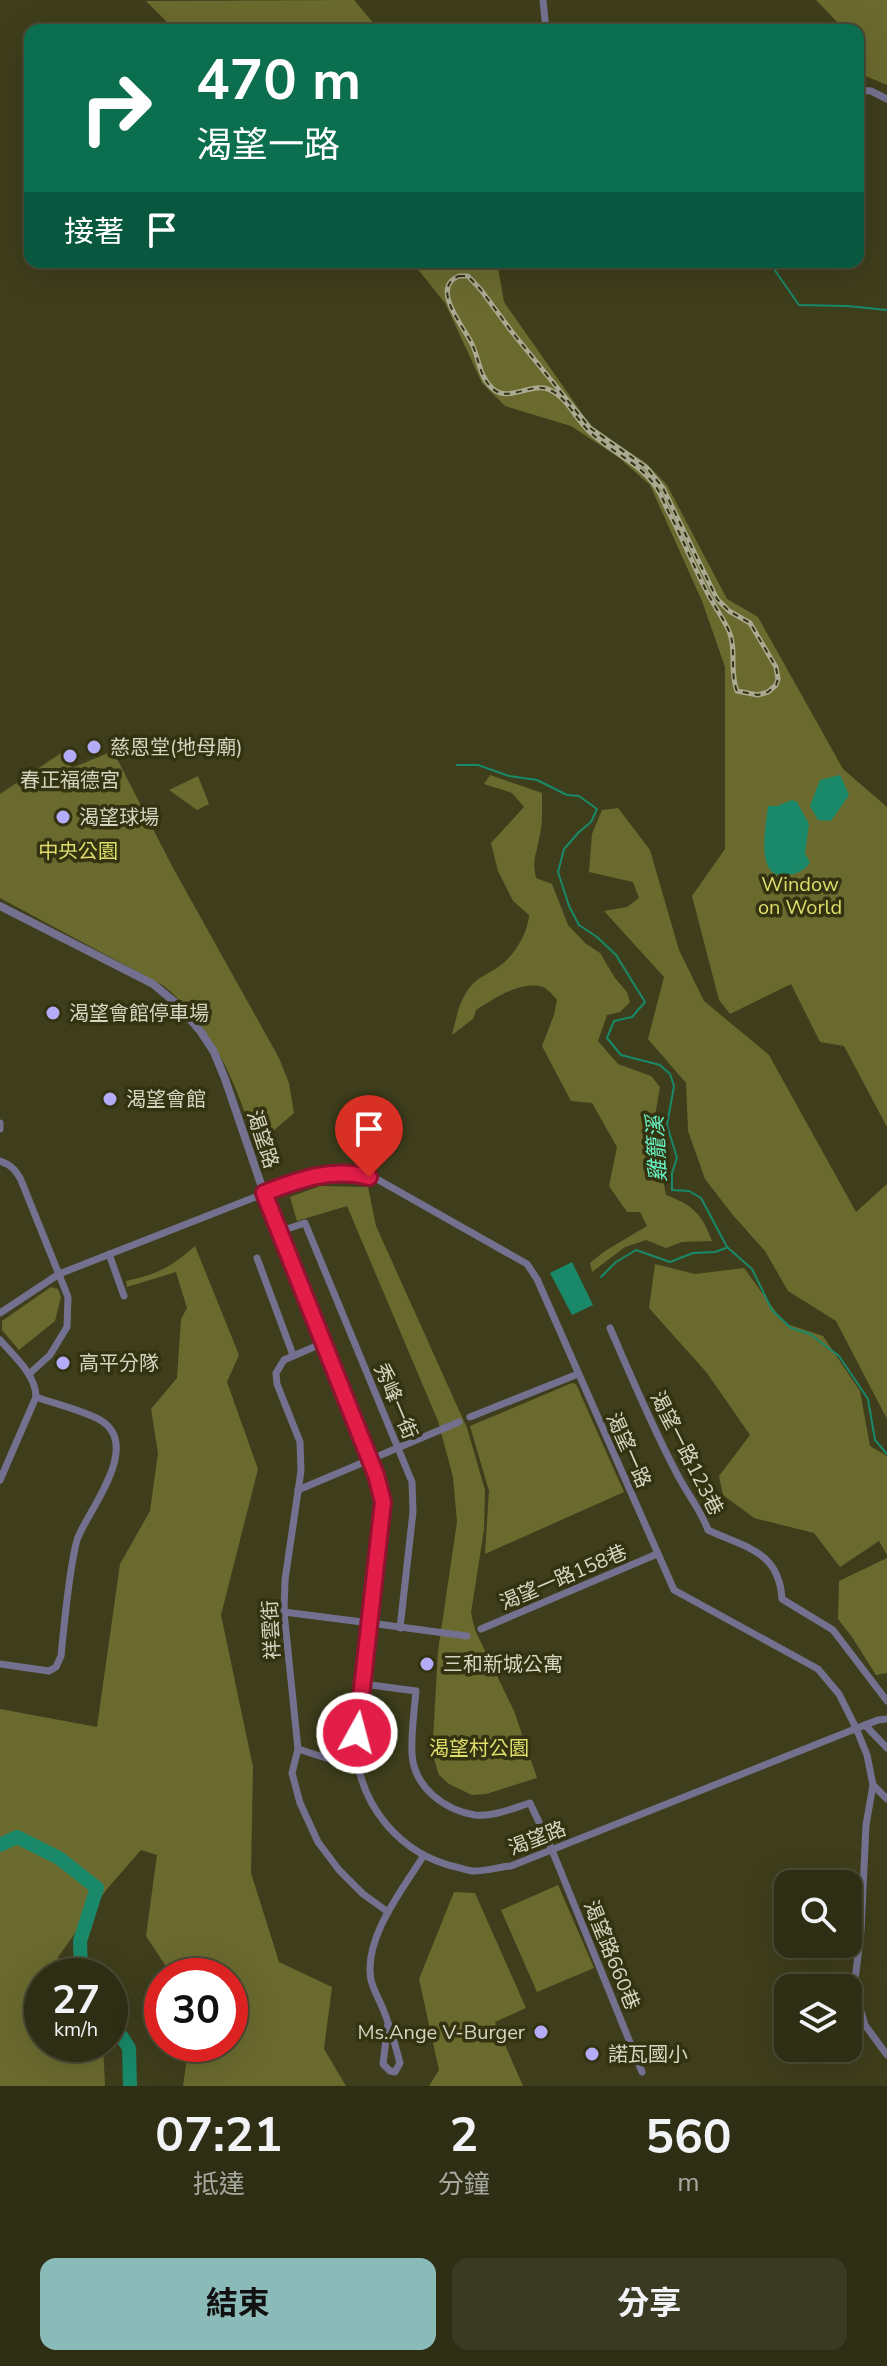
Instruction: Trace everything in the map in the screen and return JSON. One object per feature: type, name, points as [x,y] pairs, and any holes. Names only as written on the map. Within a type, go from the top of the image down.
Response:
[{"type":"street","points":[[543,0],[545,24]]},
{"type":"street","points":[[864,90],[887,99]]},
{"type":"street","name":"渴望路","points":[[0,906],[153,984],[177,1004],[214,1052],[278,1232],[383,1502],[356,1755],[357,1769],[366,1794],[381,1821],[391,1831],[424,1855],[441,1863],[473,1871],[511,1866],[856,1728],[887,1719]]},
{"type":"street","points":[[0,1161],[16,1171],[21,1180],[68,1297],[67,1327],[50,1355],[29,1374]]},
{"type":"street","name":"渴望一路","points":[[0,1313],[59,1274],[299,1180],[338,1172],[375,1178],[434,1215],[527,1264],[528,1273],[578,1374],[674,1595],[818,1669],[839,1694],[856,1728],[867,1755],[873,1785],[866,1825],[861,1931],[854,1988],[865,2025],[887,2055]]},
{"type":"street","name":"秀峰一街","points":[[278,1232],[305,1223],[412,1482],[413,1512],[400,1628]]},
{"type":"street","points":[[473,1244],[483,1240]]},
{"type":"street","points":[[109,1254],[124,1296]]},
{"type":"street","points":[[257,1258],[293,1355],[323,1343]]},
{"type":"street","name":"渴望一路123巷","points":[[610,1328],[652,1424],[708,1530],[764,1556],[774,1567],[781,1583],[782,1599],[833,1630],[887,1701]]},
{"type":"street","points":[[0,1340],[29,1374],[36,1389],[36,1397],[0,1480]]},
{"type":"street","name":"祥雲街","points":[[293,1355],[284,1360],[276,1373],[277,1384],[300,1442],[301,1471],[285,1580],[284,1612],[298,1749],[292,1773],[300,1803],[318,1842],[339,1870],[363,1894],[388,1912]]},
{"type":"street","points":[[470,1417],[578,1374]]},
{"type":"street","points":[[0,1664],[49,1671],[56,1667],[61,1656],[77,1537],[104,1490],[115,1457],[112,1434],[100,1420],[36,1397]]},
{"type":"street","points":[[298,1490],[459,1422]]},
{"type":"street","name":"渴望一路158巷","points":[[488,1629],[657,1554]]},
{"type":"street","points":[[284,1612],[467,1636]]},
{"type":"street","name":"渴望路660巷","points":[[363,1684],[416,1691],[412,1756],[416,1774],[428,1792],[450,1807],[477,1815],[530,1803],[642,2072]]},
{"type":"street","points":[[865,1725],[887,1748]]},
{"type":"street","points":[[298,1749],[326,1758],[356,1755]]},
{"type":"street","points":[[873,1785],[887,1799]]},
{"type":"street","points":[[388,2023],[383,2064],[395,2072],[400,2063],[388,2023],[371,1979],[372,1944],[424,1855]]},
{"type":"green space","points":[[354,0],[374,24],[169,24],[146,1]]},
{"type":"green space","points":[[816,0],[887,0],[887,85],[864,75],[864,24],[839,24]]},
{"type":"green space","name":"Window on World","points":[[417,268],[498,268],[504,302],[591,426],[646,463],[667,485],[727,599],[758,617],[843,769],[887,807],[887,1127],[844,1046],[820,1042],[791,984],[730,1014],[719,1000],[692,896],[725,849],[725,667],[702,601],[650,485],[618,457],[571,426],[505,406],[482,383],[445,303]]},
{"type":"green space","name":"中央公園","points":[[113,751],[172,866],[279,1058],[289,1083],[294,1113],[256,1146],[222,1059],[197,1020],[181,1002],[164,986],[0,898],[0,794],[61,753],[72,768]]},
{"type":"green space","points":[[490,775],[542,793],[541,828],[534,862],[536,878],[552,884],[568,925],[600,953],[627,992],[630,1002],[620,1012],[607,1015],[598,1041],[618,1064],[651,1076],[660,1087],[655,1116],[668,1159],[664,1185],[666,1195],[695,1212],[712,1241],[682,1242],[666,1248],[646,1240],[625,1247],[592,1272],[590,1263],[647,1226],[640,1212],[627,1212],[609,1186],[617,1147],[592,1103],[571,1101],[542,1046],[557,1000],[543,987],[517,988],[476,1010],[473,1019],[452,1035],[466,992],[511,955],[520,943],[528,922],[529,915],[513,901],[498,871],[491,843],[524,807],[512,793],[484,784]]},
{"type":"green space","points":[[198,776],[209,804],[197,810],[169,790]]},
{"type":"green space","points":[[618,808],[650,850],[679,950],[704,1001],[769,1055],[856,1212],[887,1184],[887,1419],[836,1321],[788,1291],[765,1251],[705,1179],[688,1131],[686,1083],[648,1039],[664,977],[604,911],[627,907],[639,898],[633,882],[589,872],[592,834],[602,810]]},
{"type":"green space","name":"渴望村公園","points":[[320,1186],[368,1187],[376,1226],[467,1428],[485,1490],[484,1529],[471,1613],[475,1630],[514,1711],[537,1778],[486,1794],[472,1795],[449,1784],[439,1775],[433,1739],[438,1651],[457,1522],[453,1477],[438,1421],[347,1206],[297,1221],[290,1197]]},
{"type":"green space","points":[[195,1246],[239,1355],[227,1382],[258,1469],[221,1615],[253,1767],[251,1873],[279,1962],[332,1987],[324,2049],[346,2086],[183,2086],[186,2062],[248,2062],[248,1958],[160,1958],[146,1936],[157,1855],[141,1850],[107,1889],[59,1958],[24,1958],[24,2062],[104,2062],[105,2086],[0,2086],[0,1709],[97,1727],[120,1564],[150,1511],[158,1453],[151,1409],[177,1378],[181,1319],[187,1308],[176,1272],[127,1287],[126,1281],[164,1269]]},
{"type":"green space","points":[[655,1264],[695,1274],[744,1268],[784,1323],[823,1336],[860,1391],[870,1446],[887,1456],[887,1555],[879,1541],[840,1567],[814,1533],[754,1518],[723,1495],[719,1476],[750,1435],[707,1373],[649,1308]]},
{"type":"green space","points":[[51,1287],[58,1289],[61,1297],[55,1321],[19,1350],[2,1330],[2,1321]]},
{"type":"green space","points":[[572,1383],[576,1384],[624,1492],[485,1554],[489,1491],[470,1426]]},
{"type":"green space","points":[[887,1558],[887,1673],[876,1675],[838,1619],[839,1581]]},
{"type":"green space","points":[[558,1885],[594,1968],[537,1992],[501,1910]]},
{"type":"green space","points":[[454,1892],[475,1893],[526,2008],[495,2022],[523,2086],[429,2086],[439,2070],[419,1979]]},
{"type":"shaded area","points":[[840,775],[849,795],[831,821],[818,820],[810,806],[820,780]]},
{"type":"shaded area","points":[[792,800],[797,802],[809,824],[805,853],[810,863],[798,872],[777,875],[770,870],[764,850],[768,806]]},
{"type":"shaded area","points":[[572,1262],[593,1305],[572,1315],[550,1273]]},
{"type":"waterway","points":[[773,268],[799,305],[887,310]]},
{"type":"waterway","name":"雞籠溪","points":[[457,765],[478,765],[509,776],[537,780],[567,795],[579,796],[597,809],[591,822],[564,849],[558,872],[579,925],[616,955],[645,1002],[632,1017],[614,1021],[607,1038],[621,1055],[660,1065],[670,1074],[674,1086],[667,1125],[677,1158],[672,1173],[672,1190],[689,1191],[701,1198],[727,1247],[752,1269],[772,1310],[791,1328],[810,1334],[839,1356],[868,1399],[875,1440],[887,1454]]},
{"type":"waterway","points":[[601,1277],[616,1262],[636,1250],[670,1262],[693,1253],[726,1248]]},
{"type":"waterway","points":[[0,1845],[17,1837],[59,1858],[97,1888],[80,1941],[80,1958]]},
{"type":"waterway","points":[[128,2046],[130,2086]]},
{"type":"railway","points":[[459,276],[468,276],[481,290],[590,428],[647,468],[663,488],[717,599],[729,611],[750,623],[776,667],[778,679],[768,692],[758,695],[737,691],[729,631],[660,494],[647,476],[592,434],[567,404],[550,390],[535,388],[505,394],[488,383],[448,299],[447,289],[459,276]]},
{"type":"place","name":"慈恩堂(地母廟)","points":[[94,747]]},
{"type":"place","name":"春正福德宮","points":[[70,756]]},
{"type":"place","name":"渴望球場","points":[[63,817]]},
{"type":"place","name":"渴望會館停車場","points":[[53,1013]]},
{"type":"place","name":"渴望會館","points":[[110,1099]]},
{"type":"place","name":"高平分隊","points":[[63,1363]]},
{"type":"place","name":"三和新城公寓","points":[[427,1664]]},
{"type":"place","name":"Ms.Ange V-Burger","points":[[541,2032]]},
{"type":"place","name":"諾瓦國小","points":[[592,2054]]},
{"type":"route","points":[[357,1733],[383,1502],[376,1475],[264,1193],[299,1180],[338,1172],[369,1177]]}]
